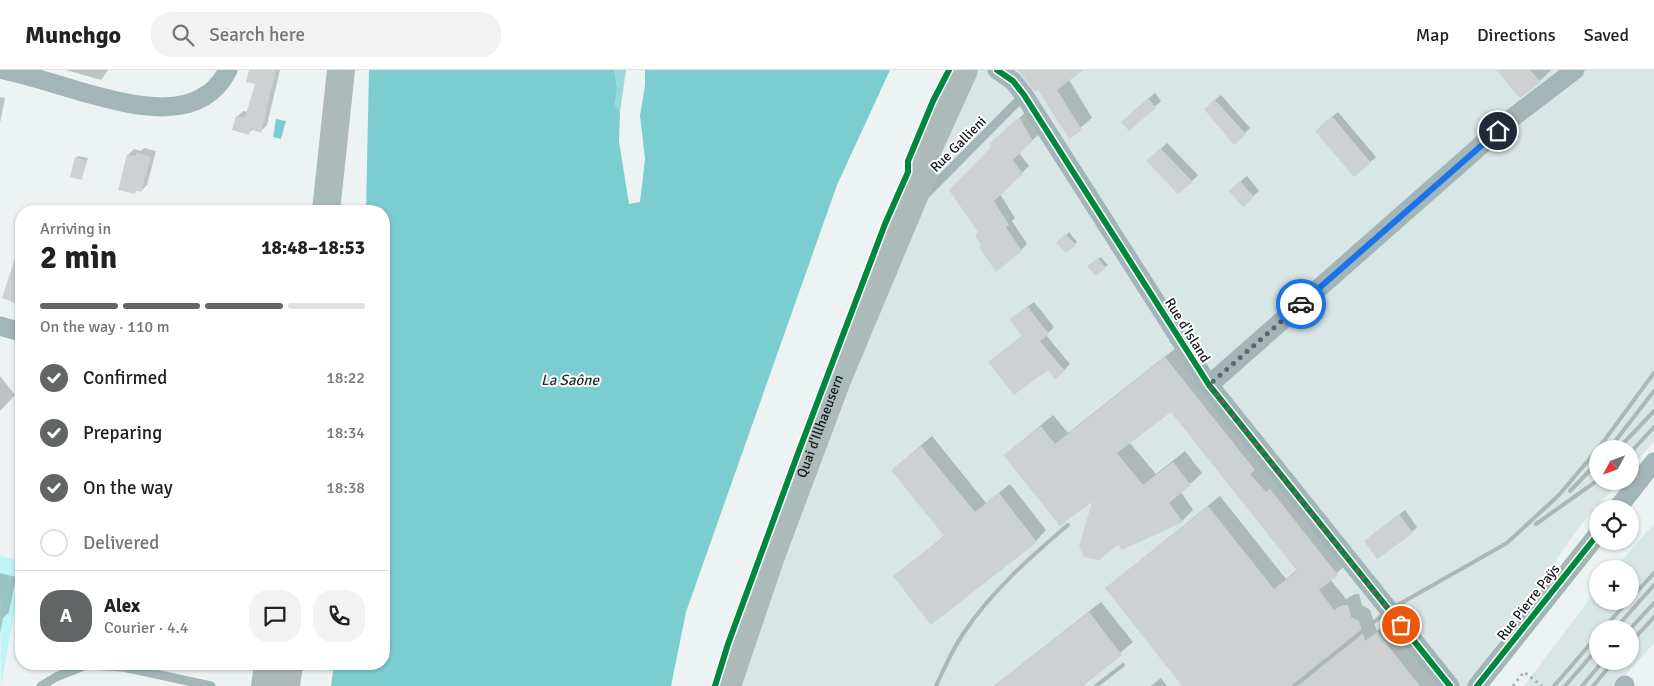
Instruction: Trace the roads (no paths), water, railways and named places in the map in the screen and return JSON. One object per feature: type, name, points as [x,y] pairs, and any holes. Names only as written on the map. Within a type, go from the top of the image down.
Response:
[{"type":"main road","points":[[327,205],[341,70]]},
{"type":"main road","name":"Quai d'Illhaeusern","points":[[925,170],[924,158],[964,70]]},
{"type":"main road","name":"Quai d'Illhaeusern","points":[[727,686],[770,556],[837,380],[925,170],[934,162],[974,70]]},
{"type":"main road","points":[[266,686],[267,670]]},
{"type":"main road","points":[[286,686],[288,670]]},
{"type":"street","points":[[15,71],[129,105],[174,107],[197,101],[212,92],[222,81],[228,70]]},
{"type":"street","name":"Rue d'Island","points":[[997,70],[1013,81],[1021,98],[1209,385],[1450,686]]},
{"type":"street","points":[[1209,385],[1512,118],[1575,70]]},
{"type":"street","points":[[0,326],[15,330]]},
{"type":"street","points":[[1624,500],[1654,462]]},
{"type":"street","name":"Rue Pierre Paÿs","points":[[1477,686],[1589,545]]},
{"type":"lane","name":"Rue Gallieni","points":[[913,198],[919,200],[938,184],[1021,98]]},
{"type":"lane","points":[[41,686],[74,670]]},
{"type":"lane","points":[[137,670],[211,686]]},
{"type":"water","name":"La Saône","points":[[369,70],[614,70],[617,88],[615,105],[620,112],[619,141],[629,204],[640,202],[645,159],[640,116],[645,85],[645,70],[890,70],[837,185],[686,612],[671,686],[331,686],[333,670],[390,670],[390,205],[366,205]]},
{"type":"water","points":[[276,119],[286,121],[281,139],[273,137]]},
{"type":"railway","points":[[1605,440],[1654,373]]},
{"type":"railway","points":[[1616,440],[1654,391]]},
{"type":"railway","points":[[1627,440],[1654,411]]},
{"type":"railway","points":[[1639,443],[1654,427]]},
{"type":"railway","points":[[1294,686],[1389,610],[1507,543],[1559,495],[1589,460]]},
{"type":"railway","points":[[1570,491],[1589,471]]},
{"type":"railway","points":[[1536,524],[1589,486]]},
{"type":"railway","points":[[936,686],[959,640],[985,604],[1025,563],[1068,525]]},
{"type":"railway","points":[[1639,589],[1654,573]]},
{"type":"railway","points":[[1623,620],[1654,585]]},
{"type":"railway","points":[[1638,620],[1654,603]]},
{"type":"railway","points":[[1611,620],[1620,610]]},
{"type":"railway","points":[[1639,633],[1654,617]]},
{"type":"railway","points":[[1554,686],[1589,645]]},
{"type":"railway","points":[[1565,686],[1589,658]]},
{"type":"railway","points":[[1096,686],[1123,665]]},
{"type":"railway","points":[[1582,686],[1595,670]]},
{"type":"railway","points":[[1593,686],[1606,670]]}]
